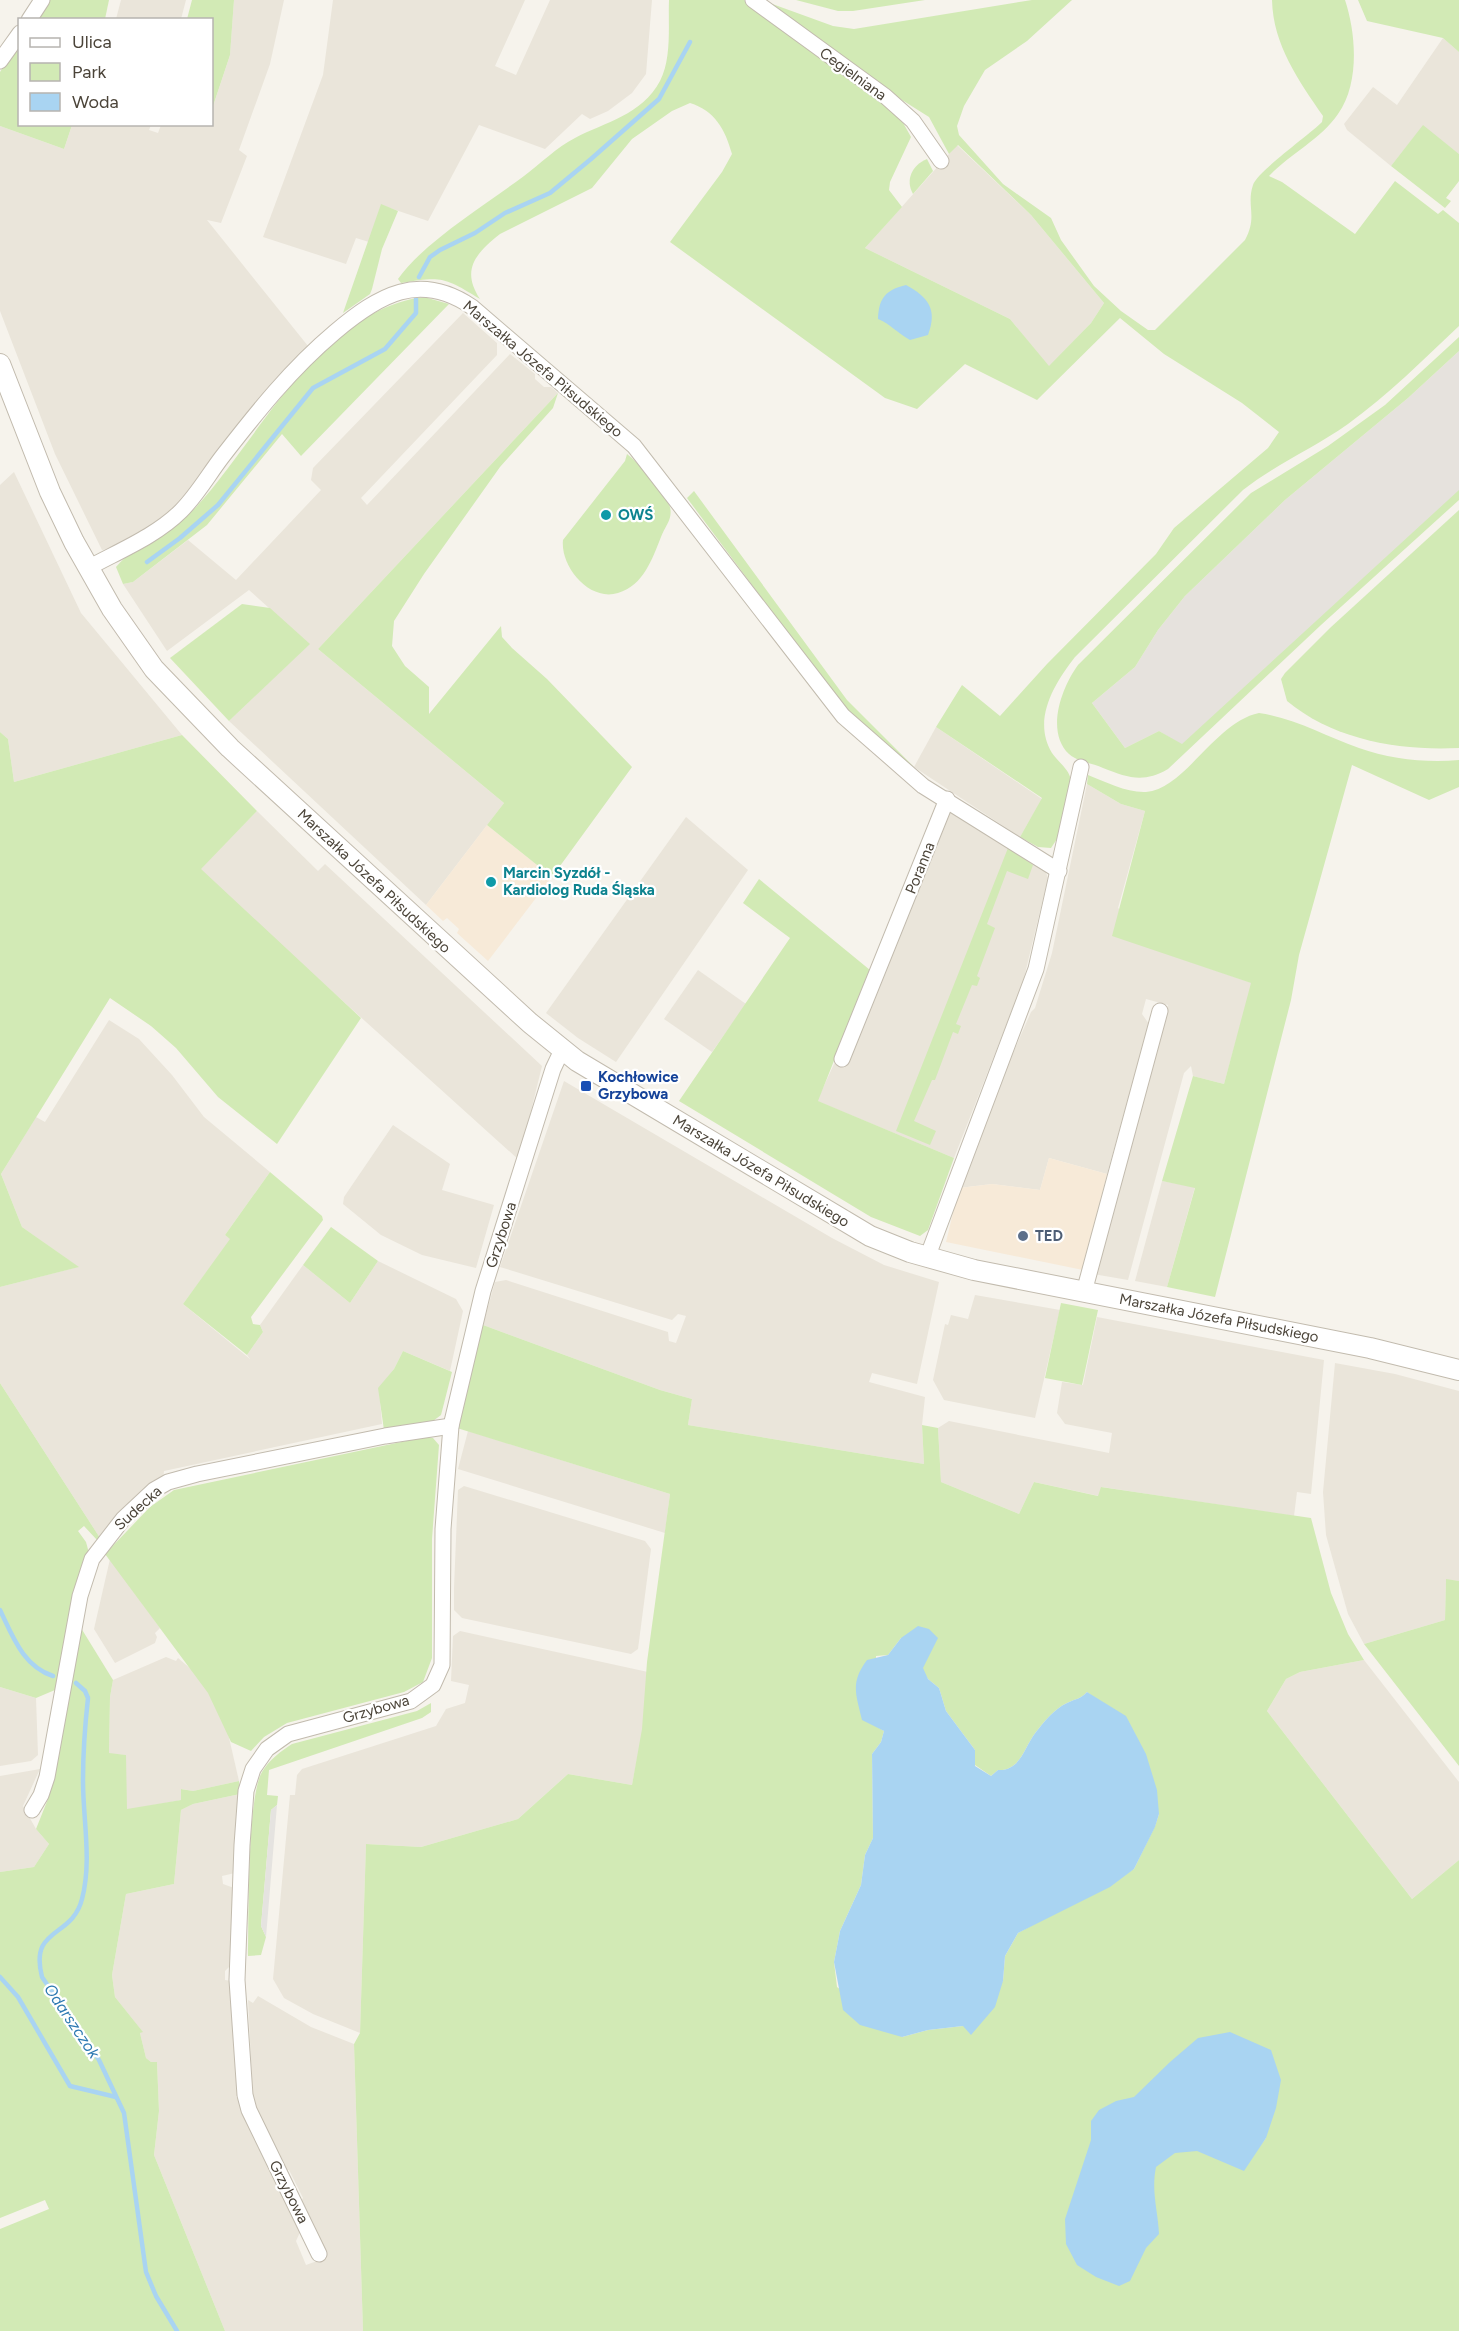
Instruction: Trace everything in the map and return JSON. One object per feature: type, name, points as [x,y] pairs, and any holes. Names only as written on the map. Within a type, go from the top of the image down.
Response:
[{"type":"street","points":[[30,18],[42,0]]},
{"type":"street","name":"Cegielniana","points":[[753,0],[885,96],[913,121],[940,161]]},
{"type":"street","points":[[0,61],[18,36]]},
{"type":"street","name":"Marszałka Józefa Piłsudskiego","points":[[88,568],[151,532],[181,511],[290,373],[352,318],[368,306],[392,295],[410,289],[433,289],[455,296],[472,307],[634,446],[843,716],[923,786],[947,799]]},
{"type":"street","name":"Marszałka Józefa Piłsudskiego","points":[[0,363],[50,492],[88,568],[139,649],[202,721],[438,940],[562,1050],[592,1072],[834,1216],[893,1246],[927,1258],[1084,1292],[1370,1348],[1459,1370]]},
{"type":"street","points":[[927,1258],[1036,969],[1081,767]]},
{"type":"street","points":[[947,799],[1059,871]]},
{"type":"street","name":"Poranna","points":[[842,1059],[947,799]]},
{"type":"street","points":[[1084,1292],[1160,1011]]},
{"type":"street","name":"Grzybowa","points":[[318,2254],[244,2096],[237,1980],[246,1791],[259,1758],[278,1740],[297,1731],[411,1701],[426,1692],[438,1677],[443,1656],[443,1529],[451,1426],[490,1269],[553,1069],[562,1050]]},
{"type":"street","name":"Sudecka","points":[[32,1810],[41,1795],[47,1777],[80,1596],[92,1558],[109,1535],[141,1501],[168,1482],[198,1474],[385,1436],[451,1426]]},
{"type":"shaded area","points":[[121,0],[186,0],[181,18],[116,18]]},
{"type":"shaded area","points":[[234,0],[284,0],[270,64],[239,150],[247,156],[221,223],[207,220],[308,346],[172,509],[149,527],[109,549],[102,550],[55,454],[0,311],[0,126],[64,149],[72,126],[151,126],[149,130],[158,133],[161,126],[213,126],[213,106],[230,55]]},
{"type":"shaded area","points":[[333,0],[525,0],[495,66],[516,75],[550,0],[652,0],[646,74],[632,93],[608,111],[590,119],[582,114],[545,149],[479,125],[428,221],[381,205],[369,242],[356,238],[346,264],[263,237],[323,75]]},
{"type":"shaded area","points":[[1443,38],[1459,52],[1459,154],[1423,126],[1391,166],[1347,130],[1344,124],[1373,87],[1397,105]]},
{"type":"shaded area","points":[[957,145],[1031,215],[1104,303],[1091,323],[1049,367],[1010,319],[865,248]]},
{"type":"shaded area","points":[[463,313],[497,343],[497,355],[361,498],[367,505],[510,354],[535,374],[535,379],[544,387],[551,387],[558,393],[318,649],[504,803],[426,905],[229,721],[309,644],[249,590],[167,651],[123,584],[133,582],[188,540],[236,580],[321,490],[311,480],[313,468]]},
{"type":"shaded area","points":[[1459,351],[1459,491],[1182,745],[1159,731],[1125,748],[1092,703],[1135,667],[1158,630],[1185,596],[1285,500],[1408,398]]},
{"type":"shaded area","points":[[14,472],[81,613],[182,735],[14,782],[8,739],[0,732],[0,485]]},
{"type":"shaded area","points":[[936,727],[1042,799],[1020,837],[914,767]]},
{"type":"shaded area","points":[[1087,784],[1121,804],[1145,811],[1118,908],[1182,959],[1252,983],[1224,1084],[1193,1076],[1191,1066],[1184,1073],[1128,1280],[1093,1274],[1168,1005],[1146,999],[1142,1014],[1149,1024],[1107,1174],[1049,1158],[1040,1190],[992,1184],[959,1188],[981,1126],[1031,1012],[1035,1008],[1052,953]]},
{"type":"shaded area","points":[[951,809],[1045,870],[1048,878],[1023,982],[954,1158],[817,1101]]},
{"type":"shaded area","points":[[257,811],[318,871],[325,864],[542,1066],[519,1160],[263,929],[200,869]]},
{"type":"shaded area","points":[[686,817],[748,870],[616,1062],[578,1038],[546,1013]]},
{"type":"shaded area","points":[[487,825],[552,877],[488,961],[457,933],[459,929],[447,918],[443,921],[426,905]]},
{"type":"shaded area","points":[[698,970],[746,1004],[712,1052],[664,1019]]},
{"type":"shaded area","points":[[109,1020],[139,1039],[172,1075],[204,1117],[270,1172],[225,1235],[231,1239],[183,1304],[250,1359],[247,1355],[263,1332],[260,1325],[303,1265],[350,1303],[378,1261],[456,1299],[463,1311],[450,1371],[403,1351],[394,1369],[379,1388],[382,1424],[164,1471],[163,1479],[100,1538],[0,1383],[0,1287],[78,1267],[22,1227],[1,1174],[36,1117],[45,1122]]},
{"type":"shaded area","points":[[564,1081],[832,1238],[884,1265],[939,1282],[917,1384],[872,1373],[869,1382],[925,1397],[922,1425],[924,1464],[688,1425],[692,1399],[660,1390],[483,1325],[495,1282],[506,1280],[668,1332],[669,1341],[676,1343],[686,1316],[678,1314],[672,1320],[500,1267]]},
{"type":"shaded area","points":[[393,1125],[450,1164],[442,1190],[494,1205],[476,1268],[422,1255],[381,1235],[343,1204],[344,1197]]},
{"type":"shaded area","points":[[1049,1158],[1107,1174],[1083,1270],[946,1242],[959,1188],[992,1184],[1040,1190]]},
{"type":"shaded area","points":[[1162,1181],[1195,1187],[1167,1287],[1135,1281]]},
{"type":"shaded area","points":[[975,1295],[1060,1310],[1035,1418],[944,1400],[933,1380],[945,1324],[948,1325],[951,1315],[968,1319]]},
{"type":"shaded area","points":[[1097,1317],[1324,1360],[1311,1494],[1297,1492],[1294,1516],[1102,1487],[1099,1496],[1034,1482],[1019,1514],[941,1482],[938,1428],[949,1421],[1109,1453],[1112,1433],[1065,1424],[1057,1413],[1062,1382],[1083,1385]]},
{"type":"shaded area","points":[[1335,1363],[1395,1374],[1459,1391],[1459,1581],[1446,1580],[1445,1620],[1364,1644],[1348,1614],[1326,1535],[1323,1492]]},
{"type":"shaded area","points":[[468,1431],[670,1494],[665,1533],[458,1469]]},
{"type":"shaded area","points":[[464,1486],[645,1541],[651,1549],[638,1649],[631,1654],[462,1618],[454,1610],[454,1588],[458,1490]]},
{"type":"shaded area","points":[[110,1559],[160,1628],[155,1633],[157,1637],[155,1643],[115,1663],[94,1629]]},
{"type":"shaded area","points":[[460,1631],[648,1672],[643,1729],[632,1785],[568,1774],[518,1819],[421,1847],[366,1844],[360,2033],[313,2014],[284,1998],[273,1979],[290,1795],[295,1795],[297,1775],[302,1769],[436,1726],[446,1709],[465,1703],[469,1685],[451,1681],[453,1636]]},
{"type":"shaded area","points":[[166,1657],[176,1661],[178,1658],[192,1670],[209,1693],[227,1729],[239,1781],[193,1791],[182,1789],[182,1800],[126,1810],[126,1755],[109,1754],[110,1697],[113,1680]]},
{"type":"shaded area","points":[[1364,1660],[1459,1782],[1459,1860],[1412,1899],[1267,1711],[1286,1679],[1300,1672]]},
{"type":"shaded area","points":[[0,1687],[36,1698],[38,1755],[31,1761],[0,1766]]},
{"type":"shaded area","points":[[40,1769],[23,1806],[36,1829],[49,1844],[34,1867],[0,1872],[0,1776]]},
{"type":"shaded area","points":[[240,1794],[235,1873],[222,1876],[223,1884],[234,1888],[231,1965],[225,1971],[225,1980],[231,1981],[239,2096],[236,2096],[302,2228],[296,2241],[306,2265],[317,2261],[327,2255],[300,2203],[303,2198],[289,2170],[283,2170],[253,2101],[248,2000],[253,2003],[258,1996],[311,2027],[354,2044],[363,2331],[225,2331],[154,2155],[159,2111],[157,2062],[151,2062],[146,2058],[140,2033],[142,2031],[115,1997],[112,1975],[126,1894],[174,1884],[181,1810],[193,1804]]},
{"type":"shaded area","points":[[277,1805],[266,1937],[261,1926],[271,1810]]},
{"type":"green space","points":[[48,0],[109,0],[105,18],[36,18]]},
{"type":"green space","points":[[192,0],[234,0],[230,55],[213,106],[213,18],[187,18]]},
{"type":"green space","points":[[669,0],[744,0],[897,112],[911,137],[890,182],[889,190],[902,207],[865,248],[1010,319],[1049,366],[1091,323],[1104,303],[1031,215],[958,145],[949,154],[929,117],[761,0],[833,26],[854,29],[1032,0],[1072,0],[1027,41],[985,70],[964,106],[957,126],[959,135],[1003,184],[1051,218],[1061,240],[1094,286],[1121,311],[1148,330],[1155,330],[1245,240],[1251,224],[1253,185],[1273,163],[1322,122],[1323,116],[1297,76],[1282,47],[1273,16],[1272,0],[1345,0],[1352,27],[1354,58],[1350,88],[1338,114],[1323,131],[1269,176],[1282,182],[1355,234],[1395,181],[1438,214],[1443,210],[1459,223],[1459,326],[1363,413],[1243,490],[1075,657],[1060,679],[1048,703],[1044,728],[1046,741],[1052,753],[1066,769],[1071,780],[1057,839],[1051,848],[1038,847],[1020,837],[1042,798],[936,727],[962,685],[1000,716],[1047,664],[1156,554],[1174,528],[1268,448],[1279,432],[1242,403],[1164,354],[1120,318],[1037,400],[965,364],[917,409],[885,398],[670,242],[722,172],[732,154],[718,122],[699,106],[690,103],[672,111],[632,139],[592,188],[500,234],[491,241],[473,263],[471,271],[474,289],[480,299],[459,286],[442,280],[425,279],[401,283],[398,279],[409,265],[456,224],[562,146],[633,110],[652,93],[660,81],[666,62],[669,41]]},
{"type":"green space","points":[[796,0],[925,0],[853,11],[838,11]]},
{"type":"green space","points":[[1358,0],[1459,0],[1459,52],[1443,38],[1367,21]]},
{"type":"green space","points":[[18,45],[18,126],[72,126],[64,149],[0,126],[0,72]]},
{"type":"green space","points":[[1423,125],[1459,154],[1459,181],[1446,198],[1451,201],[1445,208],[1391,166]]},
{"type":"green space","points":[[927,159],[933,171],[913,194],[910,183],[911,174],[917,165]]},
{"type":"green space","points":[[381,204],[398,211],[382,249],[372,289],[370,294],[343,313]]},
{"type":"green space","points":[[424,297],[449,304],[301,456],[282,434],[207,525],[133,582],[123,584],[116,567],[135,550],[178,523],[197,506],[295,380],[323,351],[354,325],[387,307]]},
{"type":"green space","points":[[1459,337],[1459,351],[1408,398],[1285,500],[1185,596],[1158,630],[1135,667],[1092,703],[1125,748],[1159,731],[1182,744],[1459,490],[1459,500],[1321,625],[1168,769],[1151,776],[1128,776],[1081,761],[1069,754],[1058,733],[1058,709],[1066,685],[1078,665],[1251,493],[1328,446],[1385,405]]},
{"type":"green space","points":[[558,393],[553,408],[500,467],[424,574],[394,621],[392,646],[405,666],[429,687],[429,714],[501,626],[502,637],[512,648],[547,679],[632,767],[552,877],[487,825],[504,803],[318,649]]},
{"type":"green space","points":[[627,454],[644,471],[668,502],[670,515],[641,578],[627,589],[607,594],[597,592],[578,580],[566,561],[563,540],[625,461]]},
{"type":"green space","points":[[694,491],[847,700],[914,767],[891,752],[838,700],[687,498]]},
{"type":"green space","points":[[1459,510],[1459,748],[1391,745],[1346,734],[1305,714],[1287,701],[1281,679],[1285,673],[1330,628]]},
{"type":"green space","points":[[242,604],[270,608],[310,644],[229,721],[170,658]]},
{"type":"green space","points":[[1259,713],[1285,719],[1383,755],[1421,760],[1459,760],[1459,787],[1429,800],[1352,765],[1299,955],[1291,1000],[1215,1297],[1167,1287],[1195,1188],[1162,1181],[1193,1076],[1224,1084],[1251,983],[1112,936],[1145,811],[1121,804],[1087,784],[1088,775],[1131,791],[1146,792],[1160,788],[1174,780],[1228,729],[1243,719]]},
{"type":"green space","points":[[0,732],[8,739],[14,782],[182,735],[257,811],[201,869],[361,1018],[277,1144],[218,1097],[176,1048],[151,1026],[110,998],[1,1174],[22,1227],[79,1267],[0,1287]]},
{"type":"green space","points":[[1008,848],[1033,865],[1028,879],[1007,871],[987,924],[995,928],[977,976],[980,978],[977,986],[972,985],[956,1024],[961,1026],[958,1034],[953,1032],[935,1080],[932,1080],[914,1121],[936,1131],[930,1145],[896,1131]]},
{"type":"green space","points":[[759,879],[870,970],[818,1101],[954,1158],[928,1230],[920,1236],[871,1217],[679,1101],[790,938],[743,903]]},
{"type":"green space","points":[[270,1172],[322,1216],[323,1220],[251,1317],[253,1324],[260,1325],[263,1332],[247,1355],[183,1304],[230,1239],[225,1235]]},
{"type":"green space","points":[[331,1227],[378,1261],[350,1303],[303,1265]]},
{"type":"green space","points":[[1061,1303],[1098,1310],[1082,1385],[1045,1378]]},
{"type":"green space","points":[[483,1325],[660,1390],[692,1399],[688,1425],[924,1464],[922,1425],[938,1428],[941,1482],[1019,1514],[1034,1482],[1098,1496],[1101,1487],[1311,1518],[1331,1593],[1348,1634],[1364,1660],[1300,1672],[1286,1679],[1267,1711],[1412,1899],[1459,1860],[1459,2331],[363,2331],[354,2044],[360,2033],[366,1844],[421,1847],[518,1819],[568,1774],[632,1785],[642,1729],[647,1662],[670,1494],[457,1428]],"holes":[[[901,1638],[928,1679],[939,1688],[946,1711],[975,1750],[975,1765],[991,1776],[998,1770],[1012,1767],[1050,1716],[1062,1706],[1080,1698],[1087,1692],[1103,1704],[1159,1814],[1134,1869],[1018,1933],[1005,1956],[1003,1981],[963,2026],[928,2030],[902,2037],[837,1987],[834,1962],[840,1931],[861,1885],[865,1855],[873,1838],[872,1754],[881,1742],[884,1731],[874,1725],[876,1656],[888,1655]],[[1156,2133],[1266,2138],[1247,2163]]]},
{"type":"green space","points":[[403,1351],[452,1372],[441,1415],[433,1421],[384,1430],[378,1388],[394,1369]]},
{"type":"green space","points":[[0,1383],[100,1538],[97,1540],[84,1526],[78,1531],[86,1542],[89,1553],[55,1690],[36,1698],[0,1687]]},
{"type":"green space","points":[[425,1437],[433,1438],[439,1445],[432,1539],[432,1658],[423,1682],[404,1692],[287,1723],[264,1737],[251,1751],[231,1742],[208,1693],[105,1554],[150,1507],[174,1490]]},
{"type":"green space","points":[[1446,1579],[1459,1581],[1459,1766],[1364,1644],[1445,1620]]},
{"type":"green space","points":[[81,1628],[113,1680],[110,1697],[109,1753],[126,1755],[127,1809],[181,1800],[181,1789],[193,1791],[239,1781],[240,1794],[193,1804],[181,1810],[174,1884],[126,1894],[112,1975],[115,1997],[143,2032],[140,2033],[146,2058],[151,2062],[157,2062],[159,2111],[154,2155],[225,2331],[0,2331],[0,2229],[49,2209],[45,2200],[0,2218],[0,1872],[34,1867],[49,1844],[36,1829],[48,1799]]},
{"type":"green space","points":[[431,1703],[431,1712],[422,1718],[269,1770],[267,1795],[278,1796],[277,1805],[271,1810],[261,1926],[266,1937],[261,1955],[248,1956],[251,1832],[257,1786],[262,1772],[276,1756],[292,1744],[417,1711]]},
{"type":"water","points":[[906,285],[925,299],[932,318],[928,335],[910,340],[878,319],[880,305],[885,296],[893,289]]},
{"type":"water","points":[[918,1626],[929,1629],[938,1638],[923,1668],[928,1679],[939,1688],[946,1711],[975,1750],[975,1766],[991,1776],[998,1770],[1012,1767],[1050,1716],[1062,1706],[1080,1698],[1087,1692],[1126,1716],[1146,1754],[1157,1790],[1159,1814],[1134,1869],[1110,1887],[1018,1933],[1005,1956],[1003,1981],[995,2007],[971,2035],[963,2026],[928,2030],[902,2037],[860,2025],[843,2010],[834,1962],[840,1931],[861,1885],[865,1855],[873,1838],[872,1754],[881,1742],[884,1731],[862,1720],[856,1696],[856,1682],[867,1660],[888,1655],[901,1638]]},
{"type":"water","points":[[1230,2032],[1271,2050],[1281,2080],[1276,2108],[1266,2138],[1244,2171],[1197,2151],[1175,2153],[1156,2167],[1154,2193],[1159,2234],[1146,2248],[1130,2281],[1119,2286],[1096,2277],[1077,2265],[1066,2244],[1065,2219],[1091,2140],[1091,2121],[1099,2110],[1116,2101],[1134,2097],[1198,2038]]},
{"type":"waterway","points":[[419,277],[430,257],[440,250],[475,233],[505,213],[550,193],[591,159],[659,99],[690,42]]},
{"type":"waterway","points":[[147,562],[180,538],[218,505],[313,388],[385,349],[416,313],[416,299]]},
{"type":"waterway","name":"Odarszczok","points":[[0,1610],[26,1658],[53,1676]]},
{"type":"waterway","name":"Odarszczok","points":[[76,1683],[85,1691],[88,1698],[83,1771],[87,1855],[85,1885],[77,1912],[70,1921],[46,1940],[41,1949],[42,1977],[99,2060],[124,2113],[146,2272],[156,2296],[177,2331]]},
{"type":"waterway","points":[[0,1977],[18,1997],[70,2086],[116,2097]]},
{"type":"place","name":"OWŚ","points":[[606,515]]},
{"type":"place","name":"Marcin Syzdół - Kardiolog Ruda Śląska","points":[[491,882]]},
{"type":"place","name":"Kochłowice Grzybowa","points":[[586,1086]]},
{"type":"place","name":"TED","points":[[1023,1236]]}]
